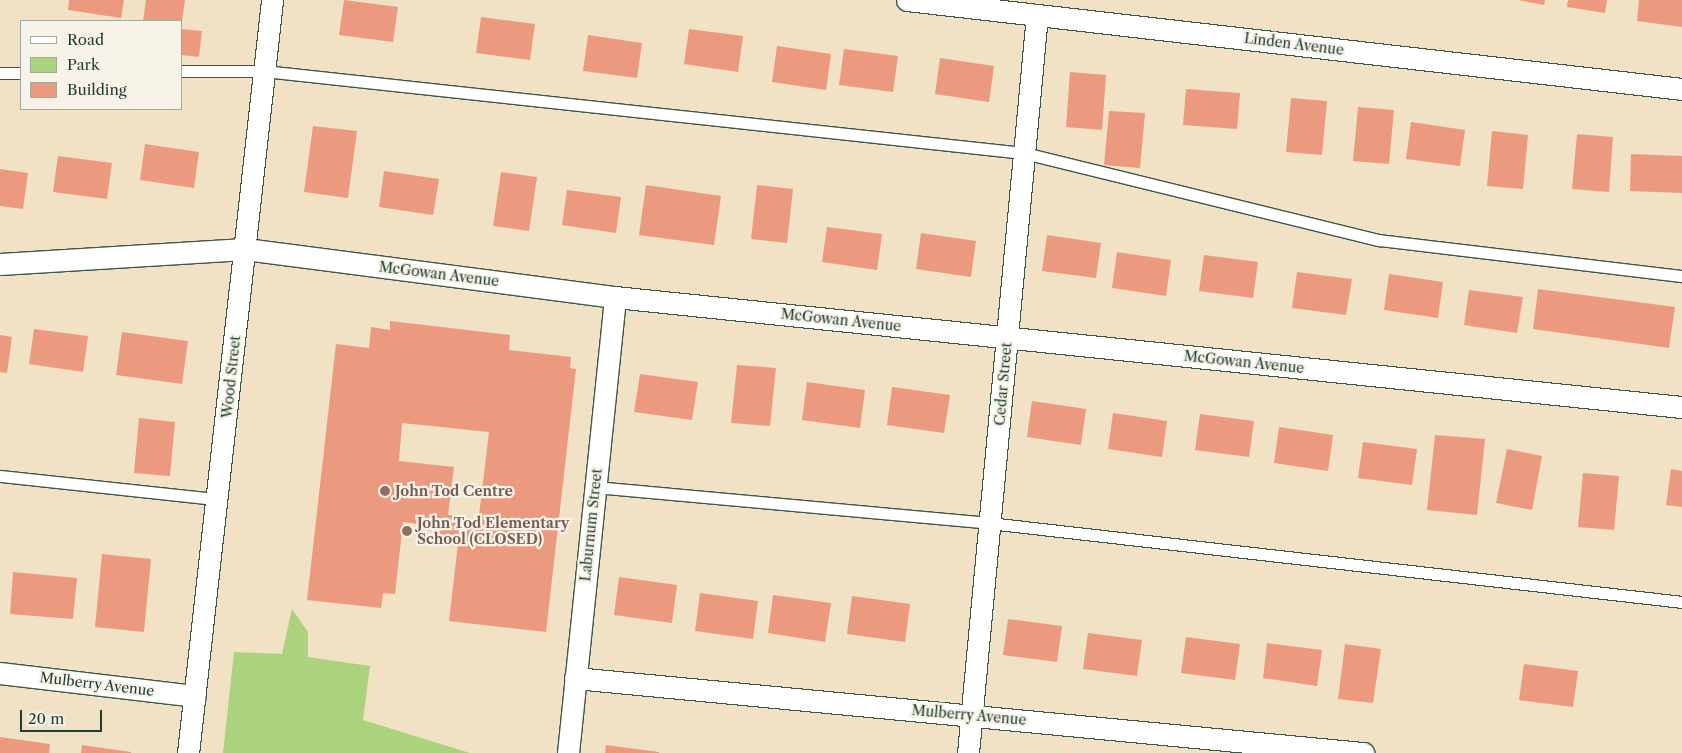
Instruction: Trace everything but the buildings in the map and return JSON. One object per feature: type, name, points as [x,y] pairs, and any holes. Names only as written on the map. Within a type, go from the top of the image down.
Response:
[{"type":"street","name":"Wood Street","points":[[188,753],[272,0]]},
{"type":"street","name":"Linden Avenue","points":[[907,0],[1682,89]]},
{"type":"street","name":"Cedar Street","points":[[968,753],[1037,15]]},
{"type":"street","name":"McGowan Avenue","points":[[0,264],[245,249],[614,296],[1682,407]]},
{"type":"street","name":"Laburnum Street","points":[[568,753],[614,296]]},
{"type":"street","name":"Mulberry Avenue","points":[[0,673],[194,696]]},
{"type":"street","name":"Mulberry Avenue","points":[[575,678],[1363,753]]},
{"type":"lane","points":[[182,71],[264,71],[1024,154],[1379,240],[1682,276]]},
{"type":"lane","points":[[0,73],[20,73]]},
{"type":"lane","points":[[0,476],[217,499]]},
{"type":"lane","points":[[595,486],[990,523],[1682,602]]},
{"type":"green space","points":[[292,609],[308,632],[308,657],[370,666],[363,720],[470,753],[223,753],[234,652],[282,654]]},
{"type":"place","name":"John Tod Centre","points":[[385,491]]},
{"type":"place","name":"John Tod Elementary School (CLOSED)","points":[[407,531]]}]
